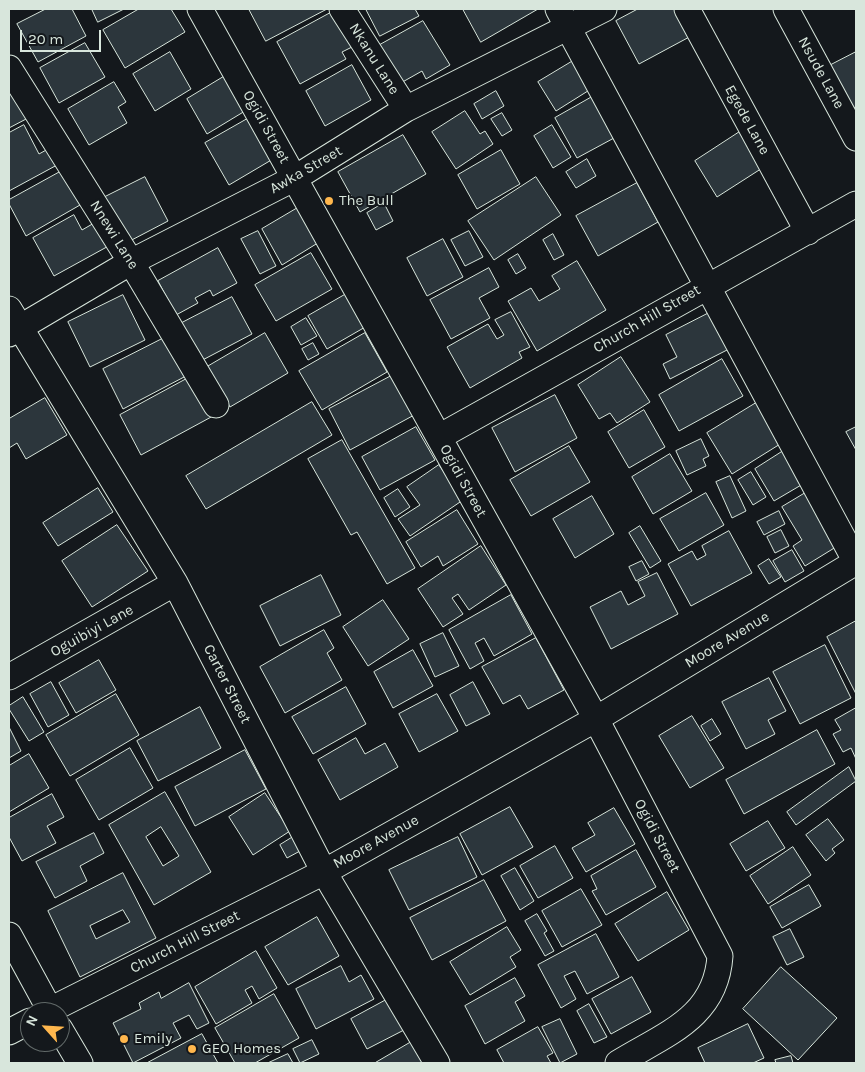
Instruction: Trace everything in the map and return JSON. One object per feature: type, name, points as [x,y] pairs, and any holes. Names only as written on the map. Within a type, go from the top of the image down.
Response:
[{"type":"street","name":"Ogidi Street","points":[[200,9],[596,719],[720,956],[714,988],[706,1003],[694,1016],[618,1063]]},
{"type":"street","name":"Nkanu Lane","points":[[342,9],[406,109]]},
{"type":"street","name":"Awka Street","points":[[12,324],[295,178],[406,109],[563,18],[604,9]]},
{"type":"street","name":"Egede Lane","points":[[687,9],[808,232]]},
{"type":"street","name":"Nsude Lane","points":[[786,9],[856,138]]},
{"type":"street","name":"Moore Avenue","points":[[324,872],[596,719],[856,562],[563,18]]},
{"type":"street","name":"Nnewi Lane","points":[[9,68],[131,262],[216,405]]},
{"type":"street","name":"Church Hill Street","points":[[439,437],[856,204]]},
{"type":"street","name":"Carter Street","points":[[12,324],[175,583],[324,872],[437,1063]]},
{"type":"street","name":"Oguibiyi Lane","points":[[9,678],[175,583]]},
{"type":"street","name":"Church Hill Street","points":[[70,1005],[324,872]]},
{"type":"street","points":[[9,935],[40,1002]]},
{"type":"street","points":[[70,1049],[80,1063]]},
{"type":"building","points":[[46,9],[72,9],[86,36],[38,62],[17,24]]},
{"type":"building","points":[[92,9],[124,9],[98,22]]},
{"type":"building","points":[[139,9],[171,9],[185,32],[125,68],[103,30]]},
{"type":"building","points":[[249,9],[327,9],[266,41]]},
{"type":"building","points":[[366,9],[415,9],[419,16],[380,36]]},
{"type":"building","points":[[463,9],[538,9],[481,42]]},
{"type":"building","points":[[638,9],[679,9],[693,35],[639,64],[616,21]]},
{"type":"building","points":[[334,11],[354,46],[342,52],[346,59],[300,84],[277,42]]},
{"type":"building","points":[[423,21],[450,65],[426,79],[422,71],[399,84],[378,46]]},
{"type":"building","points":[[85,43],[105,77],[59,103],[40,68]]},
{"type":"building","points":[[170,52],[191,89],[155,111],[133,74]]},
{"type":"building","points":[[856,52],[856,107],[848,111],[827,67]]},
{"type":"building","points":[[573,61],[591,89],[556,111],[538,82]]},
{"type":"building","points":[[352,65],[371,100],[325,126],[306,91]]},
{"type":"building","points":[[225,76],[245,111],[207,134],[187,99]]},
{"type":"building","points":[[114,82],[126,102],[118,107],[127,123],[89,145],[68,109]]},
{"type":"building","points":[[9,84],[28,118],[9,128]]},
{"type":"building","points":[[496,91],[504,106],[482,119],[474,104]]},
{"type":"building","points":[[592,97],[614,138],[577,158],[555,118]]},
{"type":"building","points":[[465,111],[480,134],[485,131],[493,144],[456,169],[432,132]]},
{"type":"building","points":[[502,113],[512,130],[502,136],[491,119]]},
{"type":"building","points":[[249,118],[273,159],[229,185],[205,143]]},
{"type":"building","points":[[758,120],[781,156],[717,197],[695,161]]},
{"type":"building","points":[[24,125],[39,154],[48,149],[57,165],[9,191],[9,133]]},
{"type":"building","points":[[552,125],[571,157],[553,168],[534,136]]},
{"type":"building","points":[[403,135],[426,174],[360,212],[338,172]]},
{"type":"building","points":[[501,150],[520,184],[477,209],[458,175]]},
{"type":"building","points":[[587,159],[596,176],[576,188],[566,172]]},
{"type":"building","points":[[69,167],[87,201],[26,236],[9,204],[9,200]]},
{"type":"building","points":[[145,177],[168,221],[126,243],[103,198]]},
{"type":"building","points":[[536,177],[561,215],[494,260],[468,221]]},
{"type":"building","points":[[637,183],[658,222],[598,256],[576,216]]},
{"type":"building","points":[[384,203],[393,221],[376,230],[367,213]]},
{"type":"building","points":[[301,206],[321,241],[282,265],[262,229]]},
{"type":"building","points":[[74,215],[82,230],[101,219],[114,243],[54,276],[33,238]]},
{"type":"building","points":[[258,231],[276,266],[260,274],[241,239]]},
{"type":"building","points":[[469,231],[483,257],[465,266],[451,240]]},
{"type":"building","points":[[553,234],[564,255],[554,260],[543,240]]},
{"type":"building","points":[[443,239],[463,277],[427,296],[407,258]]},
{"type":"building","points":[[218,248],[237,283],[213,296],[210,290],[195,298],[198,303],[176,315],[158,281]]},
{"type":"building","points":[[311,253],[332,289],[276,321],[255,285]]},
{"type":"building","points":[[518,254],[526,268],[516,274],[508,260]]},
{"type":"building","points":[[577,261],[606,310],[537,351],[508,301],[531,288],[539,301],[560,289],[552,276]]},
{"type":"building","points":[[489,268],[499,287],[479,298],[490,318],[451,339],[430,300]]},
{"type":"building","points":[[348,293],[367,326],[327,349],[308,316]]},
{"type":"building","points":[[123,295],[145,340],[90,367],[68,322]]},
{"type":"building","points":[[232,297],[252,334],[195,364],[176,326]]},
{"type":"building","points":[[511,312],[530,347],[519,352],[522,358],[470,388],[447,347],[488,324],[497,339],[504,335],[495,320]]},
{"type":"building","points":[[711,312],[729,349],[670,379],[663,364],[677,357],[666,335]]},
{"type":"building","points":[[306,318],[317,336],[301,345],[291,327]]},
{"type":"building","points":[[265,333],[288,373],[230,407],[207,367]]},
{"type":"building","points":[[365,333],[387,372],[322,410],[299,371]]},
{"type":"building","points":[[166,337],[186,376],[123,409],[103,369]]},
{"type":"building","points":[[313,343],[319,354],[308,360],[302,349]]},
{"type":"building","points":[[621,357],[650,402],[617,423],[610,413],[599,419],[578,385]]},
{"type":"building","points":[[722,359],[743,396],[679,431],[659,395]]},
{"type":"building","points":[[395,374],[416,414],[350,450],[329,409]]},
{"type":"building","points":[[192,376],[213,416],[141,455],[120,415]]},
{"type":"building","points":[[555,395],[577,438],[515,472],[492,428]]},
{"type":"building","points":[[45,398],[67,435],[26,459],[17,443],[9,448],[9,419]]},
{"type":"building","points":[[761,400],[785,441],[732,474],[707,433]]},
{"type":"building","points":[[312,402],[332,435],[206,509],[186,476]]},
{"type":"building","points":[[644,410],[665,447],[629,468],[608,432]]},
{"type":"building","points":[[416,427],[435,460],[380,490],[362,457]]},
{"type":"building","points":[[856,427],[856,450],[846,432]]},
{"type":"building","points":[[701,439],[709,456],[703,459],[706,466],[687,475],[676,451]]},
{"type":"building","points":[[342,440],[415,568],[387,584],[357,532],[351,535],[308,459]]},
{"type":"building","points":[[569,446],[590,482],[531,516],[510,480]]},
{"type":"building","points":[[788,448],[808,481],[774,501],[755,469]]},
{"type":"building","points":[[670,454],[692,491],[653,514],[632,477]]},
{"type":"building","points":[[439,465],[463,500],[410,536],[398,519],[420,505],[407,487]]},
{"type":"building","points":[[751,472],[766,497],[753,505],[738,480]]},
{"type":"building","points":[[730,476],[746,511],[732,518],[716,482]]},
{"type":"building","points":[[98,488],[113,512],[58,546],[43,523]]},
{"type":"building","points":[[398,489],[410,507],[395,517],[384,498]]},
{"type":"building","points":[[812,489],[844,542],[805,566],[793,546],[802,540],[782,507]]},
{"type":"building","points":[[706,493],[724,525],[679,551],[660,519]]},
{"type":"building","points":[[592,496],[614,534],[575,558],[553,519]]},
{"type":"building","points":[[457,510],[478,544],[443,566],[438,556],[421,567],[406,542]]},
{"type":"building","points":[[779,511],[785,524],[764,535],[757,522]]},
{"type":"building","points":[[117,525],[148,571],[92,607],[62,561]]},
{"type":"building","points":[[640,526],[661,561],[650,568],[629,533]]},
{"type":"building","points":[[781,530],[789,546],[775,553],[767,537]]},
{"type":"building","points":[[729,531],[752,573],[691,606],[668,564],[692,551],[697,560],[706,555],[702,546]]},
{"type":"building","points":[[481,546],[506,585],[469,610],[458,594],[452,598],[463,614],[443,627],[418,589]]},
{"type":"building","points":[[792,550],[804,571],[785,582],[773,561]]},
{"type":"building","points":[[769,559],[781,577],[769,584],[758,566]]},
{"type":"building","points":[[642,561],[649,574],[636,581],[629,567]]},
{"type":"building","points":[[657,573],[678,614],[611,649],[590,607],[621,591],[628,605],[645,596],[638,582]]},
{"type":"building","points":[[321,575],[341,615],[280,646],[260,606]]},
{"type":"building","points":[[511,595],[532,634],[494,656],[484,638],[475,643],[484,661],[470,669],[449,630]]},
{"type":"building","points":[[383,600],[409,639],[368,666],[343,627]]},
{"type":"building","points":[[856,621],[856,694],[827,637]]},
{"type":"building","points":[[324,630],[334,648],[327,653],[342,680],[285,713],[260,667]]},
{"type":"building","points":[[443,633],[459,666],[435,677],[420,644]]},
{"type":"building","points":[[536,638],[564,690],[528,709],[520,695],[503,704],[482,667]]},
{"type":"building","points":[[825,645],[851,698],[800,724],[773,672]]},
{"type":"building","points":[[413,650],[433,686],[393,708],[374,672]]},
{"type":"building","points":[[99,660],[116,690],[76,713],[59,683]]},
{"type":"building","points":[[769,678],[786,711],[768,720],[775,734],[746,749],[722,702]]},
{"type":"building","points":[[51,682],[69,715],[48,727],[30,694]]},
{"type":"building","points":[[473,682],[490,714],[466,726],[450,695]]},
{"type":"building","points":[[346,687],[366,724],[313,754],[292,717]]},
{"type":"building","points":[[116,694],[139,735],[70,776],[46,735]]},
{"type":"building","points":[[437,694],[458,731],[419,752],[399,714]]},
{"type":"building","points":[[23,697],[44,732],[29,741],[9,709],[9,706]]},
{"type":"building","points":[[200,707],[221,748],[158,781],[137,741]]},
{"type":"building","points":[[856,708],[856,759],[851,748],[843,752],[833,734],[841,730],[835,720]]},
{"type":"building","points":[[692,716],[724,768],[690,788],[659,736]]},
{"type":"building","points":[[712,719],[721,734],[710,741],[701,726]]},
{"type":"building","points":[[9,727],[21,751],[9,758]]},
{"type":"building","points":[[817,730],[835,764],[744,814],[726,780]]},
{"type":"building","points":[[356,738],[365,754],[385,743],[398,767],[340,800],[318,760]]},
{"type":"building","points":[[130,748],[153,788],[99,820],[76,780]]},
{"type":"building","points":[[245,750],[266,789],[195,826],[175,787]]},
{"type":"building","points":[[29,754],[49,788],[9,812],[9,766]]},
{"type":"building","points":[[849,767],[856,781],[796,825],[787,812]]},
{"type":"building","points":[[165,792],[211,872],[154,905],[109,825]],"holes":[[[161,827],[179,856],[163,866],[146,837]]]},
{"type":"building","points":[[265,793],[290,831],[253,855],[229,817]]},
{"type":"building","points":[[52,794],[64,817],[47,826],[56,843],[22,861],[9,837],[9,818]]},
{"type":"building","points":[[510,807],[533,847],[482,875],[460,834]]},
{"type":"building","points":[[614,808],[635,844],[586,872],[572,848],[595,835],[588,823]]},
{"type":"building","points":[[828,819],[844,840],[832,849],[835,853],[826,861],[806,835]]},
{"type":"building","points":[[768,821],[785,848],[746,871],[730,844]]},
{"type":"building","points":[[94,833],[104,853],[80,866],[87,881],[55,898],[36,862]]},
{"type":"building","points":[[293,837],[300,851],[287,858],[280,845]]},
{"type":"building","points":[[458,837],[477,877],[409,910],[389,870]]},
{"type":"building","points":[[555,846],[573,878],[538,898],[520,866]]},
{"type":"building","points":[[793,847],[811,875],[768,904],[750,876]]},
{"type":"building","points":[[636,850],[656,887],[606,915],[592,891],[597,889],[591,876]]},
{"type":"building","points":[[515,868],[534,901],[520,910],[501,876]]},
{"type":"building","points":[[123,873],[156,938],[80,977],[48,911]],"holes":[[[123,910],[130,922],[96,939],[90,926]]]},
{"type":"building","points":[[484,880],[506,921],[432,960],[410,918]]},
{"type":"building","points":[[809,885],[821,906],[782,928],[770,907]]},
{"type":"building","points":[[581,889],[602,925],[562,947],[542,911]]},
{"type":"building","points":[[667,892],[689,930],[638,961],[615,924]]},
{"type":"building","points":[[537,914],[547,931],[544,933],[554,951],[545,956],[525,921]]},
{"type":"building","points":[[317,917],[339,956],[288,985],[265,947]]},
{"type":"building","points":[[507,927],[521,950],[510,957],[516,967],[470,995],[450,962]]},
{"type":"building","points":[[790,929],[804,957],[787,965],[773,937]]},
{"type":"building","points":[[596,934],[619,977],[587,994],[575,971],[564,976],[576,999],[561,1008],[538,965]]},
{"type":"building","points":[[256,951],[277,988],[259,999],[252,986],[245,990],[252,1003],[216,1024],[195,987]]},
{"type":"building","points":[[341,966],[349,982],[361,975],[374,999],[316,1029],[296,989]]},
{"type":"building","points":[[781,967],[837,1018],[798,1060],[743,1009]]},
{"type":"building","points":[[632,977],[651,1012],[611,1034],[592,999]]},
{"type":"building","points":[[515,978],[525,996],[515,1002],[525,1021],[485,1044],[465,1006]]},
{"type":"building","points":[[189,983],[209,1023],[197,1029],[189,1015],[173,1023],[181,1038],[133,1063],[113,1023],[141,1009],[139,1003],[159,992],[161,998]]},
{"type":"building","points":[[274,994],[299,1038],[255,1063],[235,1063],[215,1028]]},
{"type":"building","points":[[388,999],[404,1030],[367,1049],[351,1019]]},
{"type":"building","points":[[589,1004],[607,1037],[594,1043],[577,1011]]},
{"type":"building","points":[[560,1019],[577,1054],[560,1063],[542,1027]]},
{"type":"building","points":[[748,1024],[764,1058],[753,1063],[705,1063],[698,1048]]},
{"type":"building","points":[[538,1027],[553,1053],[547,1056],[551,1063],[504,1063],[497,1050]]},
{"type":"building","name":"GEO Homes","points":[[202,1034],[218,1063],[147,1063]]},
{"type":"building","points":[[312,1040],[319,1054],[300,1063],[293,1049]]},
{"type":"building","points":[[413,1041],[426,1063],[375,1063]]},
{"type":"building","points":[[288,1054],[293,1063],[268,1063]]},
{"type":"building","points":[[791,1056],[793,1063],[776,1063],[775,1060]]},
{"type":"place","name":"The Bull","points":[[329,201]]},
{"type":"place","name":"Emily","points":[[124,1039]]},
{"type":"place","name":"GEO Homes","points":[[192,1049]]}]
